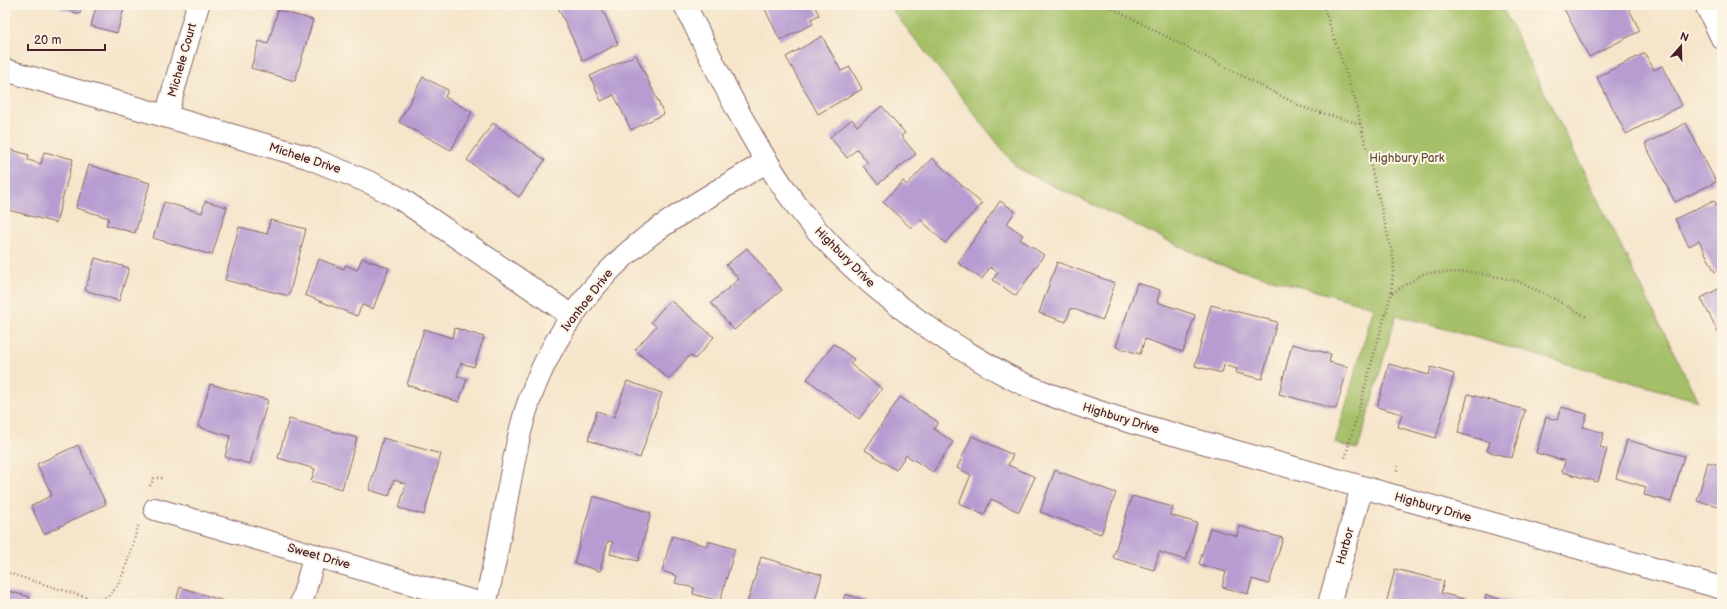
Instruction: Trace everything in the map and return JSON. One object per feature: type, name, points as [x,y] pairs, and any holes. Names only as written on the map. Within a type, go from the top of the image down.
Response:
[{"type":"street","name":"Michele Court","points":[[166,116],[198,5]]},
{"type":"street","name":"Highbury Drive","points":[[685,5],[752,137],[787,191],[808,219],[844,258],[887,298],[916,319],[992,368],[1025,384],[1090,409],[1362,488],[1722,588]]},
{"type":"street","points":[[1706,5],[1722,38]]},
{"type":"street","name":"Michele Drive","points":[[5,70],[306,157],[371,182],[400,199],[572,316]]},
{"type":"street","name":"Ivanhoe Drive","points":[[485,604],[495,565],[518,440],[529,402],[538,375],[572,316],[597,284],[621,259],[647,237],[675,217],[767,161]]},
{"type":"street","name":"Harbor","points":[[1329,604],[1362,488]]},
{"type":"street","name":"Sweet Drive","points":[[148,506],[482,604]]},
{"type":"street","points":[[301,604],[315,555]]},
{"type":"path","points":[[1106,5],[1304,108],[1362,124]]},
{"type":"path","points":[[1324,5],[1362,124],[1394,261],[1391,294],[1343,465]]},
{"type":"path","points":[[1391,294],[1425,273],[1473,272],[1517,281],[1555,299],[1588,318]]},
{"type":"path","points":[[5,572],[91,599],[103,599],[110,595],[119,584],[148,506],[154,478],[163,478]]},
{"type":"green space","name":"Highbury Park","points":[[888,5],[1501,5],[1698,401],[1396,315],[1358,449],[1335,443],[1374,307],[1217,264],[1018,169]]},
{"type":"building","points":[[60,5],[82,5],[80,14],[59,8]]},
{"type":"building","points":[[93,5],[125,5],[117,33],[91,26],[96,6]]},
{"type":"building","points":[[557,5],[609,5],[602,8],[618,44],[583,61]]},
{"type":"building","points":[[763,5],[814,5],[819,15],[811,19],[813,24],[780,40]]},
{"type":"building","points":[[1562,5],[1627,5],[1640,31],[1589,57]]},
{"type":"building","points":[[278,10],[313,20],[295,81],[251,68],[259,41],[268,44]]},
{"type":"building","points":[[822,36],[841,71],[850,67],[862,89],[818,114],[786,57]]},
{"type":"building","points":[[1645,53],[1654,70],[1662,66],[1682,105],[1626,134],[1597,77]]},
{"type":"building","points":[[636,55],[664,114],[631,130],[614,95],[601,101],[590,76]]},
{"type":"building","points":[[423,77],[448,90],[445,97],[472,112],[451,150],[399,122]]},
{"type":"building","points":[[882,106],[905,133],[901,136],[916,154],[878,184],[863,166],[868,163],[857,149],[847,158],[830,137],[852,119],[857,126]]},
{"type":"building","points":[[493,123],[545,160],[519,197],[467,160]]},
{"type":"building","points":[[1686,123],[1716,182],[1675,202],[1645,144]]},
{"type":"building","points":[[8,149],[29,155],[28,160],[41,164],[44,152],[73,159],[56,223],[5,209],[5,158]]},
{"type":"building","points":[[932,158],[982,204],[945,243],[920,219],[911,228],[883,202],[903,181],[907,185]]},
{"type":"building","points":[[89,165],[150,183],[135,233],[106,225],[109,218],[76,208]]},
{"type":"building","points":[[1714,200],[1722,216],[1722,269],[1715,272],[1699,241],[1689,246],[1675,219]]},
{"type":"building","points":[[205,201],[227,207],[212,255],[153,238],[164,202],[202,213]]},
{"type":"building","points":[[1000,201],[1015,211],[1007,224],[1023,235],[1020,239],[1044,255],[1016,296],[993,280],[998,272],[990,267],[982,279],[958,263]]},
{"type":"building","points":[[270,220],[306,229],[289,296],[225,280],[239,227],[267,234]]},
{"type":"building","points":[[747,248],[782,290],[734,330],[711,303],[739,279],[726,265]]},
{"type":"building","points":[[95,258],[129,268],[119,301],[85,290]]},
{"type":"building","points":[[362,258],[389,268],[373,309],[362,305],[357,316],[305,295],[319,259],[344,269],[345,265],[357,270]]},
{"type":"building","points":[[1057,262],[1115,283],[1103,320],[1071,308],[1066,322],[1039,313]]},
{"type":"building","points":[[1137,283],[1160,290],[1157,302],[1195,315],[1183,352],[1145,339],[1140,354],[1116,347]]},
{"type":"building","points":[[1722,287],[1722,335],[1720,336],[1701,298]]},
{"type":"building","points":[[670,300],[714,337],[695,359],[690,355],[669,379],[635,350],[656,326],[651,322]]},
{"type":"building","points":[[1211,305],[1277,322],[1262,379],[1236,373],[1237,369],[1224,365],[1222,373],[1195,366]]},
{"type":"building","points":[[455,328],[484,337],[474,367],[461,363],[457,376],[467,379],[459,402],[407,385],[424,329],[452,338]]},
{"type":"building","points":[[834,344],[854,359],[850,364],[882,389],[859,419],[807,379]]},
{"type":"building","points":[[1292,344],[1331,354],[1329,362],[1348,367],[1336,409],[1279,394]]},
{"type":"building","points":[[1389,364],[1429,375],[1431,367],[1454,374],[1436,438],[1398,427],[1402,414],[1377,407]]},
{"type":"building","points":[[627,381],[662,393],[640,458],[588,440],[597,411],[614,417]]},
{"type":"building","points":[[210,384],[268,400],[250,464],[225,457],[230,436],[198,427]]},
{"type":"building","points":[[1468,394],[1525,410],[1512,458],[1487,451],[1490,442],[1458,433]]},
{"type":"building","points":[[900,397],[938,422],[934,429],[953,442],[933,472],[906,455],[896,470],[865,450]]},
{"type":"building","points":[[1561,407],[1587,414],[1583,427],[1604,433],[1600,447],[1607,449],[1598,482],[1562,472],[1565,461],[1536,453],[1546,417],[1557,420]]},
{"type":"building","points":[[289,419],[357,438],[342,489],[311,481],[315,469],[278,458]]},
{"type":"building","points":[[972,436],[1013,455],[1008,465],[1035,477],[1019,512],[991,499],[984,515],[959,503],[971,475],[957,468]]},
{"type":"building","points":[[383,438],[441,454],[424,515],[399,508],[406,484],[394,480],[389,496],[369,490]]},
{"type":"building","points":[[1627,440],[1684,456],[1671,502],[1644,495],[1646,487],[1616,478]]},
{"type":"building","points":[[78,445],[106,504],[44,534],[31,506],[52,495],[37,464]]},
{"type":"building","points":[[1708,462],[1722,466],[1722,507],[1697,501]]},
{"type":"building","points":[[1055,470],[1116,493],[1101,534],[1040,512]]},
{"type":"building","points":[[593,496],[651,513],[638,561],[610,554],[613,542],[608,541],[600,571],[574,563]]},
{"type":"building","points":[[1132,496],[1173,507],[1170,515],[1197,523],[1186,560],[1159,552],[1154,570],[1113,558]]},
{"type":"building","points":[[1239,526],[1283,538],[1269,584],[1252,579],[1248,594],[1222,587],[1226,572],[1199,564],[1210,528],[1237,536]]},
{"type":"building","points":[[672,536],[707,546],[708,541],[735,549],[720,601],[693,594],[694,588],[675,583],[677,576],[662,571]]},
{"type":"building","points":[[761,557],[822,575],[814,604],[747,604]]},
{"type":"building","points":[[1395,569],[1444,581],[1441,593],[1467,600],[1466,604],[1386,604]]},
{"type":"building","points":[[180,587],[227,602],[226,604],[175,604]]},
{"type":"building","points":[[5,590],[30,597],[28,604],[5,604]]},
{"type":"building","points":[[845,594],[878,604],[842,604]]},
{"type":"building","points":[[1486,595],[1517,604],[1484,604]]}]
